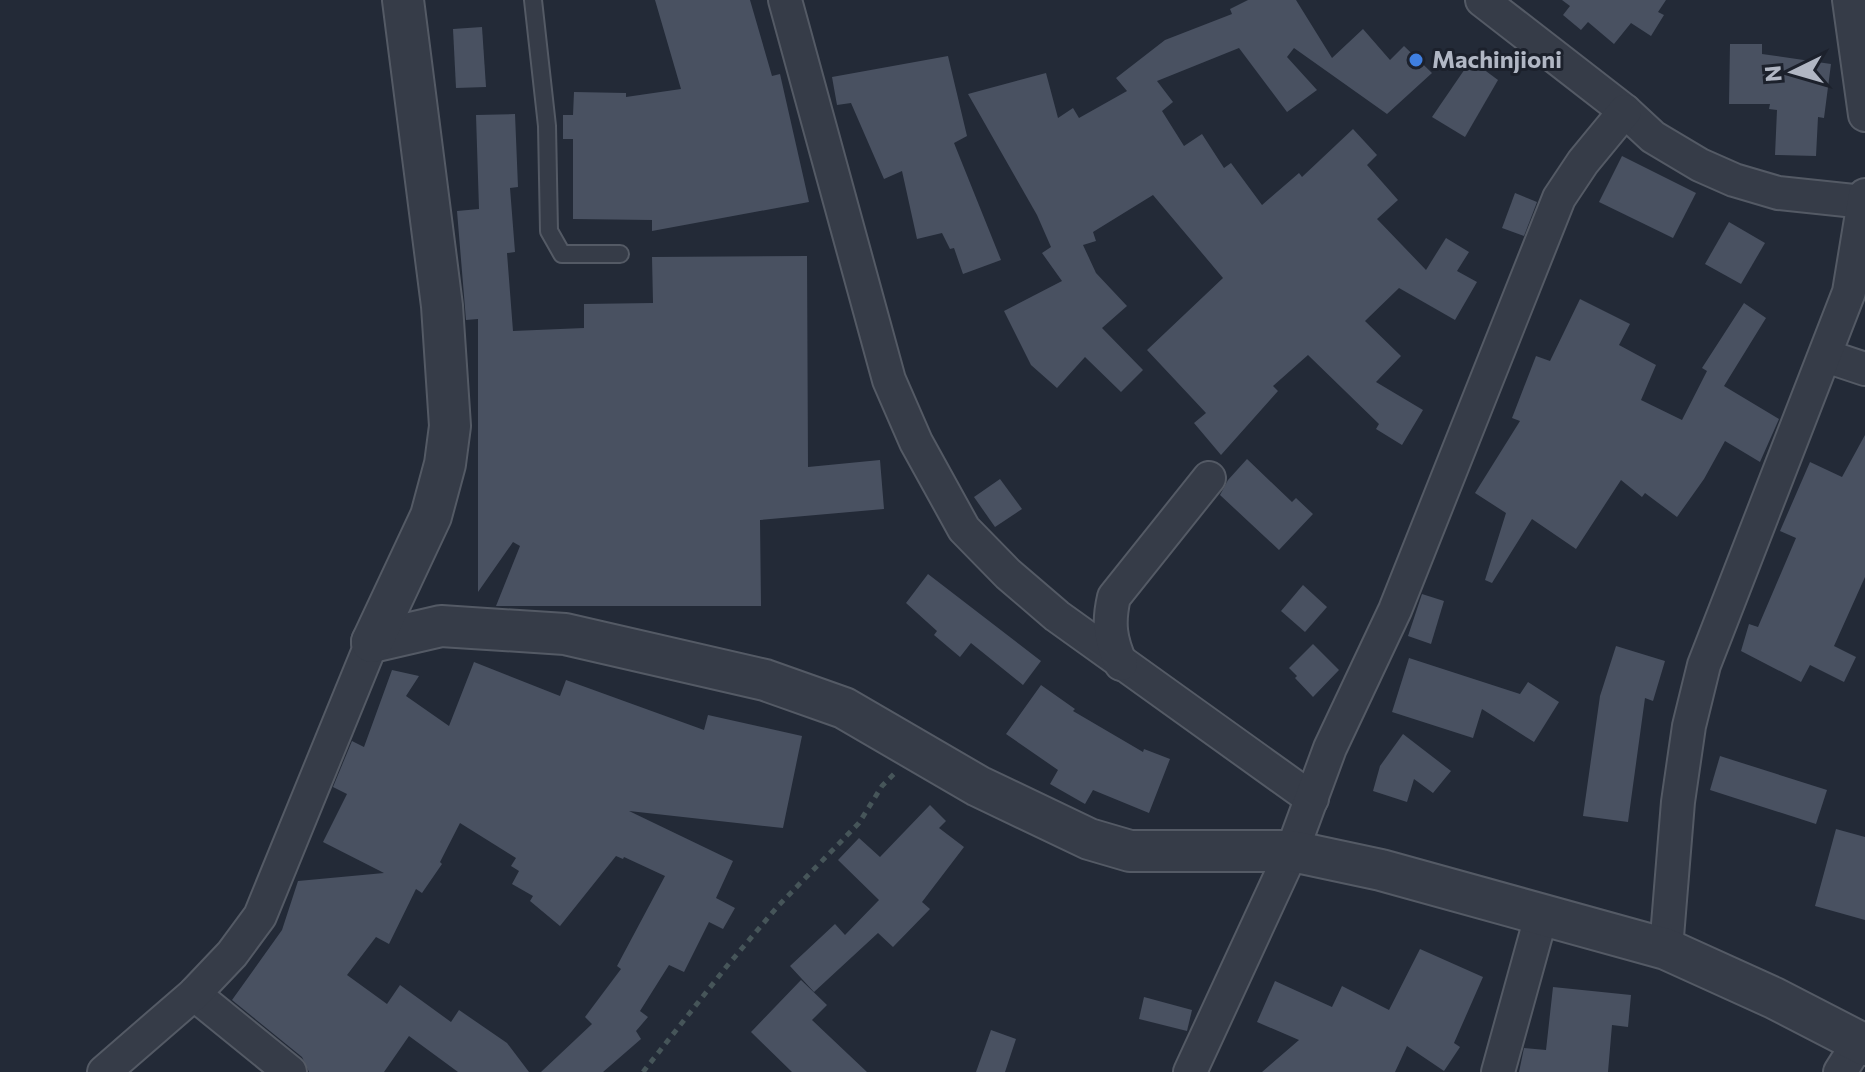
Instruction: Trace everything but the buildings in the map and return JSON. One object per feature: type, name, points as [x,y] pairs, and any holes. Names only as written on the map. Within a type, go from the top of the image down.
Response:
[{"type":"street","points":[[104,1072],[194,994],[232,954],[260,916],[372,642],[431,516],[445,464],[450,426],[442,306],[403,0]]},
{"type":"street","points":[[785,0],[889,380],[916,442],[964,529],[1008,574],[1057,616],[1312,799]]},
{"type":"street","points":[[1482,0],[1625,111],[1653,137],[1700,165],[1734,180],[1778,193],[1865,202]]},
{"type":"street","points":[[1849,0],[1865,115]]},
{"type":"street","points":[[1190,1072],[1292,851],[1330,748],[1395,610],[1559,198],[1583,162],[1625,111]]},
{"type":"street","points":[[1666,949],[1680,787],[1689,726],[1704,665],[1849,292],[1865,195]]},
{"type":"street","points":[[1826,356],[1865,369]]},
{"type":"street","points":[[1121,664],[1111,641],[1109,619],[1114,597],[1209,478]]},
{"type":"street","points":[[372,642],[441,626],[502,628],[579,637],[778,685],[844,708],[978,786],[1089,839],[1130,851],[1292,851],[1381,870],[1542,913],[1666,949],[1774,998],[1854,1053]]},
{"type":"street","points":[[1498,1072],[1542,913]]},
{"type":"street","points":[[194,994],[290,1072]]},
{"type":"lane","points":[[533,0],[547,126],[549,231],[562,254],[620,254]]},
{"type":"path","points":[[643,1072],[768,918],[859,823],[890,776],[931,758]]},
{"type":"place","name":"Machinjioni","points":[[1416,60]]}]
